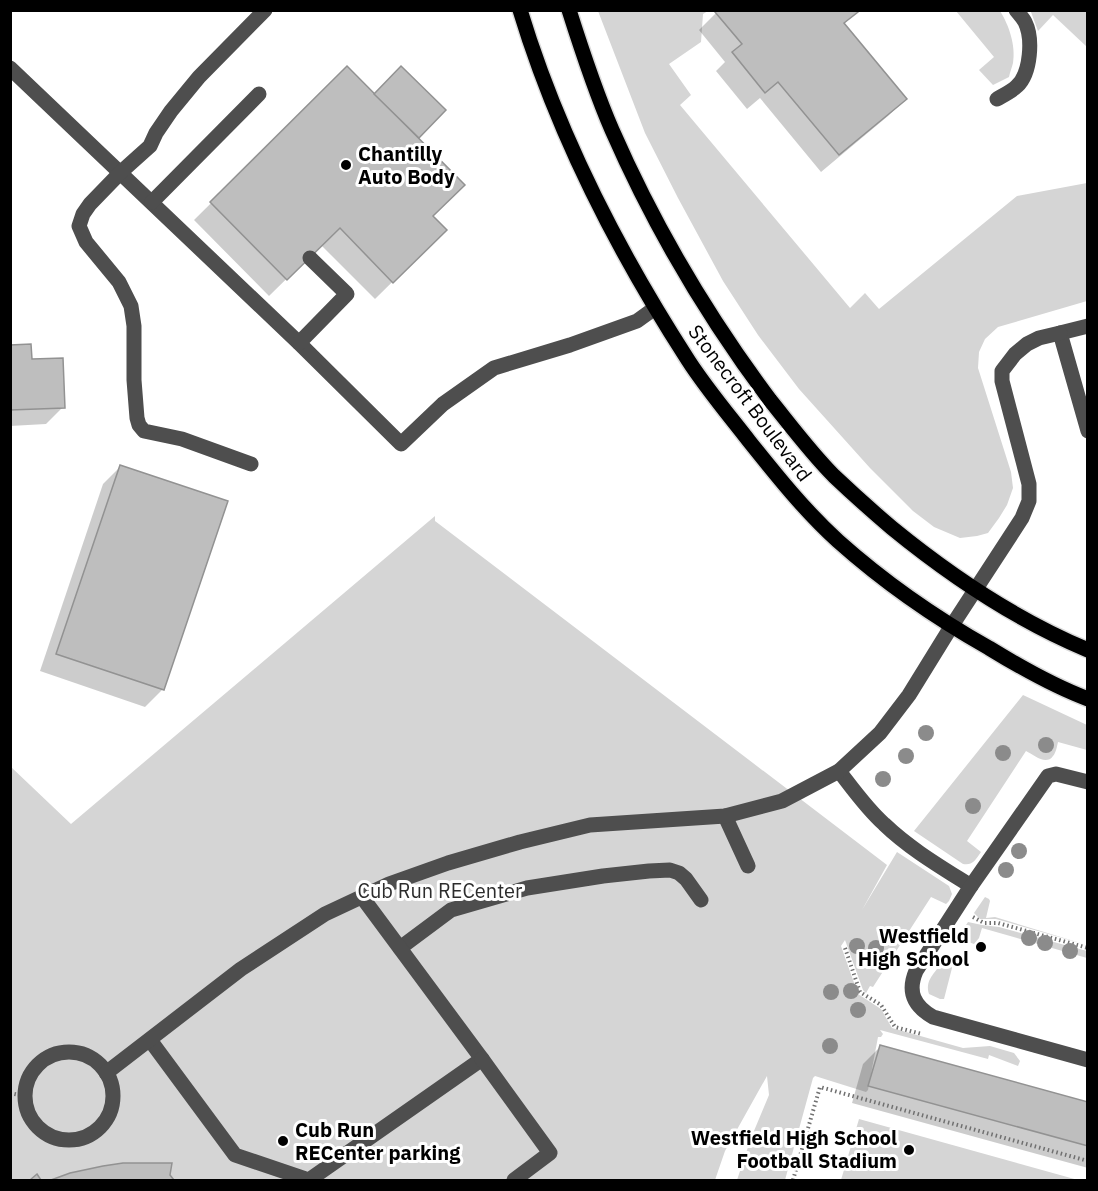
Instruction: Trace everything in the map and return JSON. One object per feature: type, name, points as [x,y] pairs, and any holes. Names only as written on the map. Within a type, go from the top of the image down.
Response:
[{"type":"main road","name":"Stonecroft Boulevard","points":[[520,10],[556,111],[623,253],[688,361],[791,493],[836,540],[882,579],[951,627],[1019,666],[1088,699]]},
{"type":"main road","name":"Stonecroft Boulevard","points":[[569,10],[587,68],[607,118],[637,186],[667,243],[706,310],[805,444],[875,513],[921,552],[974,591],[1018,616],[1088,650]]},
{"type":"street","points":[[251,464],[182,440],[144,430],[139,425],[136,418],[134,326],[131,306],[119,282],[86,242],[79,226],[90,204],[150,146],[171,111],[200,77],[265,10]]},
{"type":"street","points":[[997,99],[1019,85],[1026,71],[1030,54],[1025,21],[1016,10]]},
{"type":"street","points":[[10,68],[299,343],[401,444],[443,404],[494,368],[570,345],[637,321],[655,308]]},
{"type":"street","points":[[152,202],[259,94]]},
{"type":"street","points":[[299,343],[347,294],[310,258]]},
{"type":"street","points":[[106,1073],[241,969],[325,914],[389,884],[448,863],[520,842],[591,825],[725,816],[782,801],[839,771],[880,733],[909,694],[1022,518],[1029,501],[1029,484],[1002,381],[1002,371],[1015,354],[1027,344],[1039,338],[1088,326]]},
{"type":"street","points":[[1060,333],[1088,431]]},
{"type":"street","points":[[839,771],[882,822],[900,839],[971,886]]},
{"type":"street","points":[[1088,782],[1056,774],[1048,776],[971,886],[916,971],[912,982],[912,994],[916,1001],[933,1017],[1088,1060]]},
{"type":"street","points":[[725,816],[748,866]]},
{"type":"street","points":[[400,948],[451,910],[527,888],[603,876],[670,870],[686,879],[701,900]]},
{"type":"street","points":[[362,897],[550,1153],[514,1180]]},
{"type":"street","points":[[150,1040],[235,1155],[309,1180],[482,1059]]},
{"type":"street","points":[[70,1051],[86,1055],[102,1066],[111,1080],[114,1095],[110,1114],[97,1131],[82,1138],[66,1140],[51,1136],[38,1128],[17,1094],[38,1064],[52,1055],[70,1051]]},
{"type":"path","points":[[972,917],[984,923],[998,923],[1088,948]]},
{"type":"path","points":[[793,1180],[820,1086],[1088,1161]]},
{"type":"green space","points":[[598,11],[708,11],[703,14],[701,42],[669,64],[691,95],[680,105],[850,308],[865,293],[879,309],[1017,196],[1087,183],[1087,301],[998,327],[985,339],[979,352],[978,368],[1011,472],[1013,488],[1007,505],[988,533],[960,538],[934,527],[913,511],[870,468],[799,389],[758,335],[723,281],[645,133]]},
{"type":"green space","points":[[956,11],[1000,11],[1013,43],[1014,56],[1009,77],[993,85],[979,70],[994,57]]},
{"type":"green space","points":[[1031,11],[1087,11],[1087,47],[1053,15],[1038,31]]},
{"type":"green space","name":"Cub Run RECenter","points":[[435,516],[435,521],[887,865],[862,910],[897,852],[949,886],[952,894],[949,901],[946,904],[931,897],[873,987],[870,986],[866,993],[845,940],[841,946],[858,994],[881,1009],[892,1028],[963,1048],[990,1046],[1014,1053],[1020,1061],[1018,1066],[989,1055],[988,1059],[880,1030],[883,1034],[878,1037],[866,1092],[815,1076],[813,1078],[785,1180],[737,1180],[769,1095],[767,1076],[725,1151],[715,1180],[11,1180],[10,766],[71,824]]},
{"type":"green space","points":[[1023,695],[1087,725],[1087,750],[1058,742],[1054,755],[1047,760],[1040,759],[1026,751],[967,841],[981,852],[972,863],[963,864],[914,831]]},
{"type":"green space","points":[[985,897],[990,901],[986,918],[995,917],[1087,945],[996,919],[980,919],[974,913]]},
{"type":"green space","points":[[968,922],[999,927],[1087,951],[1087,958],[982,928],[974,944],[960,939],[959,936]]},
{"type":"green space","points":[[943,964],[952,968],[944,999],[940,999],[929,994],[928,985],[932,975]]},
{"type":"green space","name":"Westfield High School Football Stadium","points":[[859,1119],[1078,1180],[841,1180]]},
{"type":"building","points":[[717,10],[857,10],[858,12],[844,23],[907,99],[839,155],[778,82],[765,93],[732,52],[742,44],[715,12]]},
{"type":"building","points":[[347,66],[465,185],[433,216],[447,230],[393,283],[340,228],[287,280],[210,202]]},
{"type":"building","points":[[401,66],[446,110],[419,138],[374,94]]},
{"type":"building","points":[[31,344],[32,359],[63,358],[65,408],[10,410],[10,345]]},
{"type":"building","points":[[120,465],[228,501],[164,690],[56,654]]},
{"type":"building","points":[[880,1045],[1088,1102],[1088,1146],[868,1086]]},
{"type":"building","points":[[123,1163],[172,1163],[170,1175],[174,1180],[51,1180],[70,1173]]},
{"type":"building","points":[[37,1174],[41,1180],[30,1180]]},
{"type":"place","name":"Chantilly Auto Body","points":[[346,165]]},
{"type":"place","name":"Westfield High School","points":[[981,947]]},
{"type":"place","name":"Cub Run RECenter parking","points":[[283,1141]]},
{"type":"place","name":"Westfield High School Football Stadium","points":[[909,1150]]}]
